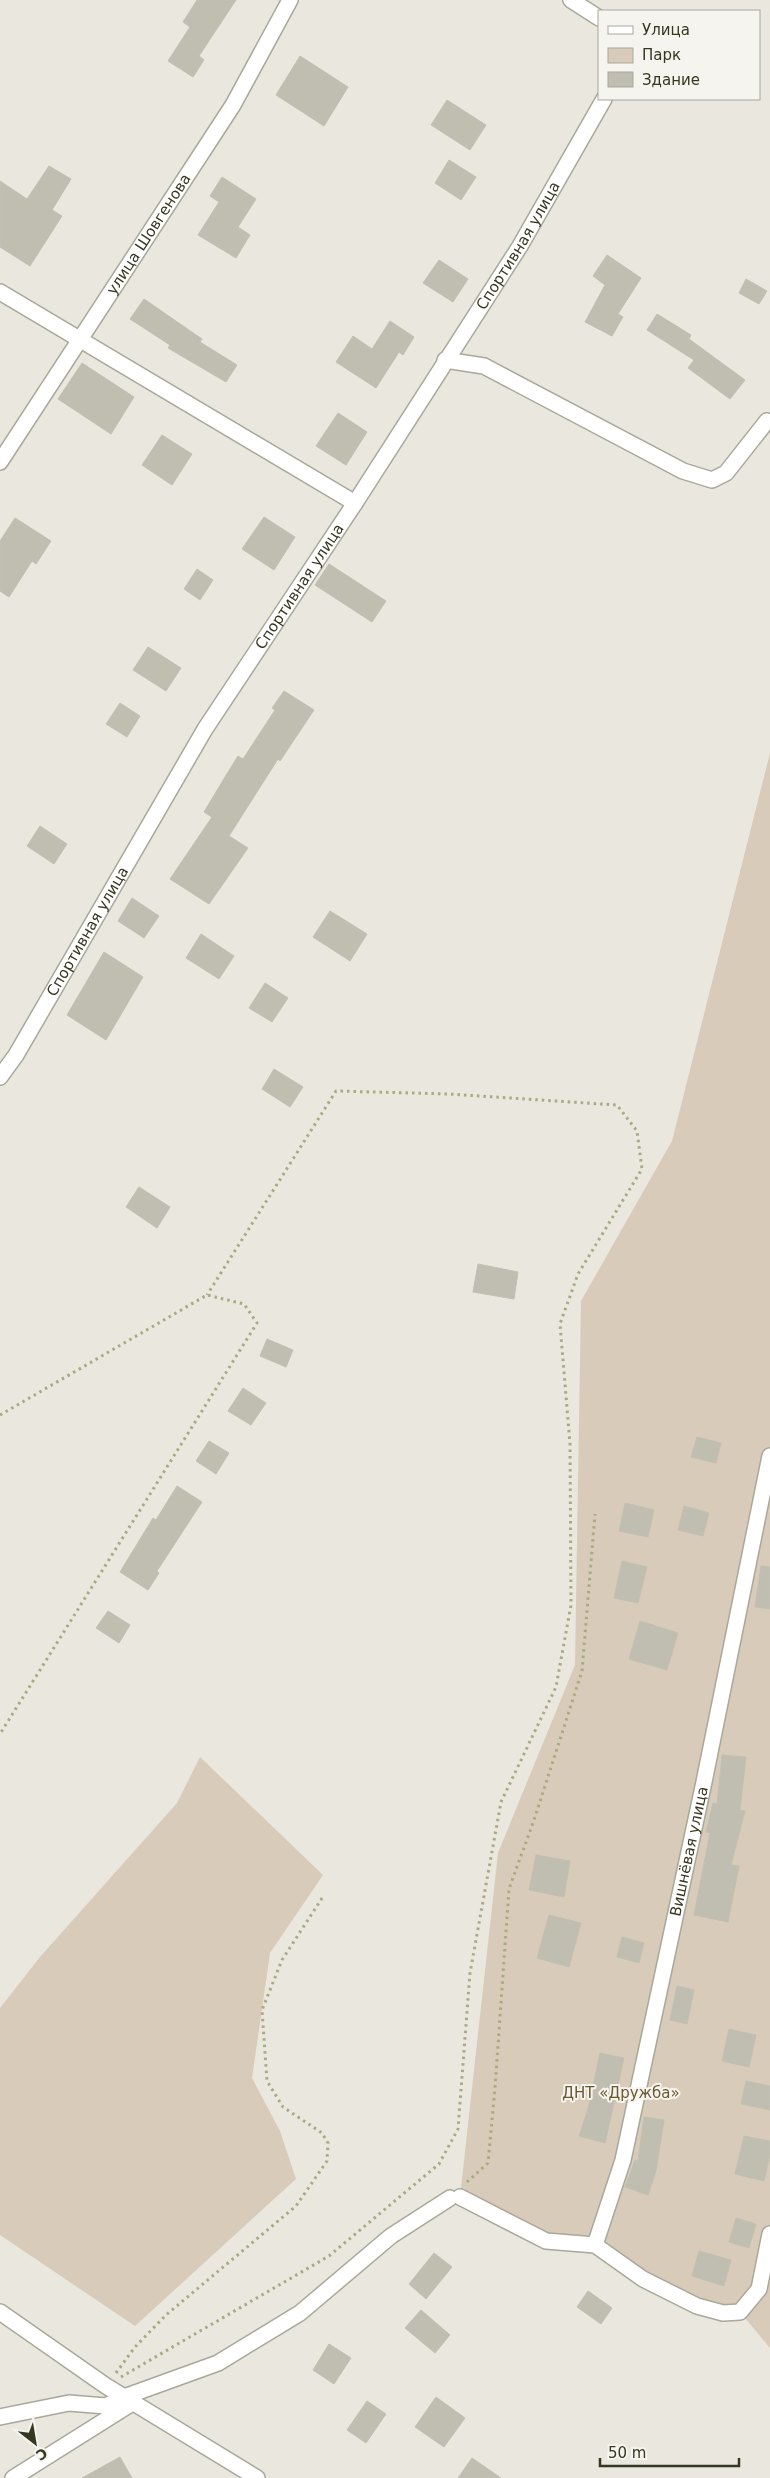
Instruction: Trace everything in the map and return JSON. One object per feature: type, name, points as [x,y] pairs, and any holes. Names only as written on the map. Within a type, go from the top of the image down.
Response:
[{"type":"street","name":"улица Шовгенова","points":[[0,462],[234,105],[290,0]]},
{"type":"street","points":[[571,0],[598,17]]},
{"type":"street","name":"Спортивная улица","points":[[0,1077],[16,1055],[205,728],[355,504],[445,360],[520,246],[603,100]]},
{"type":"street","points":[[0,292],[355,504]]},
{"type":"street","points":[[445,360],[484,366],[683,471],[712,480],[726,473],[767,421]]},
{"type":"street","name":"Вишнёвая улица","points":[[595,2244],[623,2160],[706,1772],[770,1456]]},
{"type":"street","points":[[0,2417],[69,2403],[106,2406],[129,2399],[218,2363],[300,2314],[391,2236],[455,2197],[546,2241],[595,2244],[643,2279],[697,2306],[723,2313],[740,2312],[759,2289],[770,2234]]},
{"type":"street","points":[[0,2312],[106,2386],[196,2438],[257,2478]]},
{"type":"street","points":[[13,2478],[129,2399]]},
{"type":"path","points":[[0,1415],[208,1295],[336,1091],[449,1094],[617,1105],[637,1130],[642,1168],[578,1274],[560,1324],[570,1444],[571,1605],[556,1687],[501,1802],[470,1973],[458,2129],[439,2164],[329,2256],[106,2386]]},
{"type":"path","points":[[0,1734],[257,1323],[244,1304],[208,1295]]},
{"type":"path","points":[[455,2197],[488,2163],[496,2088],[509,1888],[534,1820],[582,1671],[594,1514]]},
{"type":"path","points":[[106,2386],[136,2347],[166,2315],[296,2206],[327,2161],[328,2143],[322,2133],[283,2107],[267,2080],[262,2010],[282,1960],[324,1895]]},
{"type":"green space","name":"ДНТ «Дружба»","points":[[770,753],[770,2348],[740,2312],[697,2306],[595,2245],[546,2241],[460,2197],[498,1853],[575,1665],[581,1301],[672,1141]]},
{"type":"green space","points":[[200,1757],[323,1875],[270,1953],[252,2078],[280,2131],[296,2179],[135,2326],[0,2235],[0,2008],[40,1957],[177,1803]]},
{"type":"building","points":[[197,0],[236,0],[199,56],[204,60],[193,77],[168,61],[190,27],[183,22]]},
{"type":"building","points":[[300,56],[348,87],[324,126],[276,95]]},
{"type":"building","points":[[447,100],[486,125],[470,150],[431,125]]},
{"type":"building","points":[[449,160],[476,177],[461,200],[435,183]]},
{"type":"building","points":[[49,166],[71,179],[52,210],[62,216],[30,266],[0,247],[0,181],[27,199]]},
{"type":"building","points":[[222,177],[256,199],[238,227],[250,235],[236,258],[198,235],[219,202],[210,196]]},
{"type":"building","points":[[607,255],[641,278],[618,314],[623,317],[612,336],[585,322],[605,285],[593,276]]},
{"type":"building","points":[[439,260],[468,279],[453,302],[423,283]]},
{"type":"building","points":[[746,279],[767,291],[759,304],[739,293]]},
{"type":"building","points":[[144,299],[202,339],[200,342],[237,365],[226,382],[168,348],[170,345],[130,319]]},
{"type":"building","points":[[657,314],[691,335],[689,339],[745,380],[730,399],[688,368],[694,360],[647,330]]},
{"type":"building","points":[[390,321],[414,337],[403,355],[399,352],[376,388],[336,362],[353,336],[372,349]]},
{"type":"building","points":[[82,363],[134,397],[111,434],[58,399]]},
{"type":"building","points":[[338,413],[367,432],[346,465],[316,446]]},
{"type":"building","points":[[162,435],[192,454],[172,485],[142,465]]},
{"type":"building","points":[[264,517],[295,537],[274,570],[242,549]]},
{"type":"building","points":[[15,518],[51,541],[36,564],[32,561],[9,597],[0,591],[0,541]]},
{"type":"building","points":[[329,564],[386,601],[372,622],[315,585]]},
{"type":"building","points":[[197,569],[213,580],[200,600],[184,589]]},
{"type":"building","points":[[148,647],[181,668],[166,691],[133,670]]},
{"type":"building","points":[[284,691],[314,710],[280,761],[278,759],[229,836],[248,848],[209,904],[170,879],[212,817],[204,812],[225,777],[238,756],[243,759],[275,710],[272,708]]},
{"type":"building","points":[[120,703],[140,716],[127,737],[106,724]]},
{"type":"building","points":[[40,826],[67,844],[54,864],[27,846]]},
{"type":"building","points":[[132,898],[159,916],[144,938],[118,921]]},
{"type":"building","points":[[330,911],[367,934],[350,961],[313,937]]},
{"type":"building","points":[[201,934],[234,956],[219,979],[186,958]]},
{"type":"building","points":[[104,952],[143,977],[106,1040],[67,1015]]},
{"type":"building","points":[[265,983],[288,998],[272,1022],[249,1008]]},
{"type":"building","points":[[274,1069],[303,1087],[290,1107],[262,1089]]},
{"type":"building","points":[[139,1187],[170,1207],[157,1228],[126,1207]]},
{"type":"building","points":[[478,1264],[518,1272],[514,1299],[473,1292]]},
{"type":"building","points":[[267,1339],[293,1350],[286,1367],[260,1356]]},
{"type":"building","points":[[243,1388],[266,1403],[251,1425],[228,1411]]},
{"type":"building","points":[[697,1437],[721,1443],[716,1463],[691,1457]]},
{"type":"building","points":[[209,1441],[229,1453],[216,1474],[196,1461]]},
{"type":"building","points":[[177,1486],[202,1502],[157,1571],[159,1573],[148,1590],[120,1572],[153,1518],[156,1520]]},
{"type":"building","points":[[625,1503],[654,1510],[648,1537],[619,1531]]},
{"type":"building","points":[[684,1506],[709,1513],[703,1536],[678,1530]]},
{"type":"building","points":[[622,1561],[647,1567],[638,1603],[614,1598]]},
{"type":"building","points":[[761,1566],[770,1567],[770,1609],[755,1607]]},
{"type":"building","points":[[108,1611],[130,1625],[119,1643],[96,1628]]},
{"type":"building","points":[[640,1621],[678,1633],[667,1670],[629,1659]]},
{"type":"building","points":[[722,1755],[746,1757],[740,1810],[745,1811],[731,1865],[739,1866],[728,1922],[694,1915],[710,1833],[706,1832],[713,1803],[717,1804]]},
{"type":"building","points":[[536,1855],[570,1861],[564,1897],[529,1890]]},
{"type":"building","points":[[549,1915],[581,1923],[569,1967],[537,1958]]},
{"type":"building","points":[[622,1937],[644,1943],[639,1963],[617,1957]]},
{"type":"building","points":[[677,1986],[694,1990],[687,2024],[670,2020]]},
{"type":"building","points":[[729,2029],[756,2035],[749,2067],[722,2061]]},
{"type":"building","points":[[600,2053],[624,2058],[605,2143],[579,2136],[588,2109]]},
{"type":"building","points":[[746,2081],[770,2086],[770,2110],[741,2104]]},
{"type":"building","points":[[644,2117],[664,2120],[656,2171],[648,2195],[625,2187],[635,2160],[638,2161]]},
{"type":"building","points":[[744,2136],[770,2141],[770,2155],[764,2181],[735,2174]]},
{"type":"building","points":[[736,2218],[756,2224],[749,2248],[729,2242]]},
{"type":"building","points":[[699,2251],[731,2260],[724,2286],[692,2276]]},
{"type":"building","points":[[434,2253],[452,2267],[426,2299],[409,2284]]},
{"type":"building","points":[[588,2291],[612,2308],[601,2324],[577,2307]]},
{"type":"building","points":[[421,2310],[450,2335],[435,2353],[405,2328]]},
{"type":"building","points":[[329,2344],[351,2358],[334,2384],[313,2370]]},
{"type":"building","points":[[436,2397],[465,2418],[444,2447],[415,2427]]},
{"type":"building","points":[[367,2401],[386,2414],[366,2443],[347,2430]]},
{"type":"building","points":[[120,2457],[132,2478],[82,2478]]},
{"type":"building","points":[[472,2458],[501,2478],[458,2478]]}]
